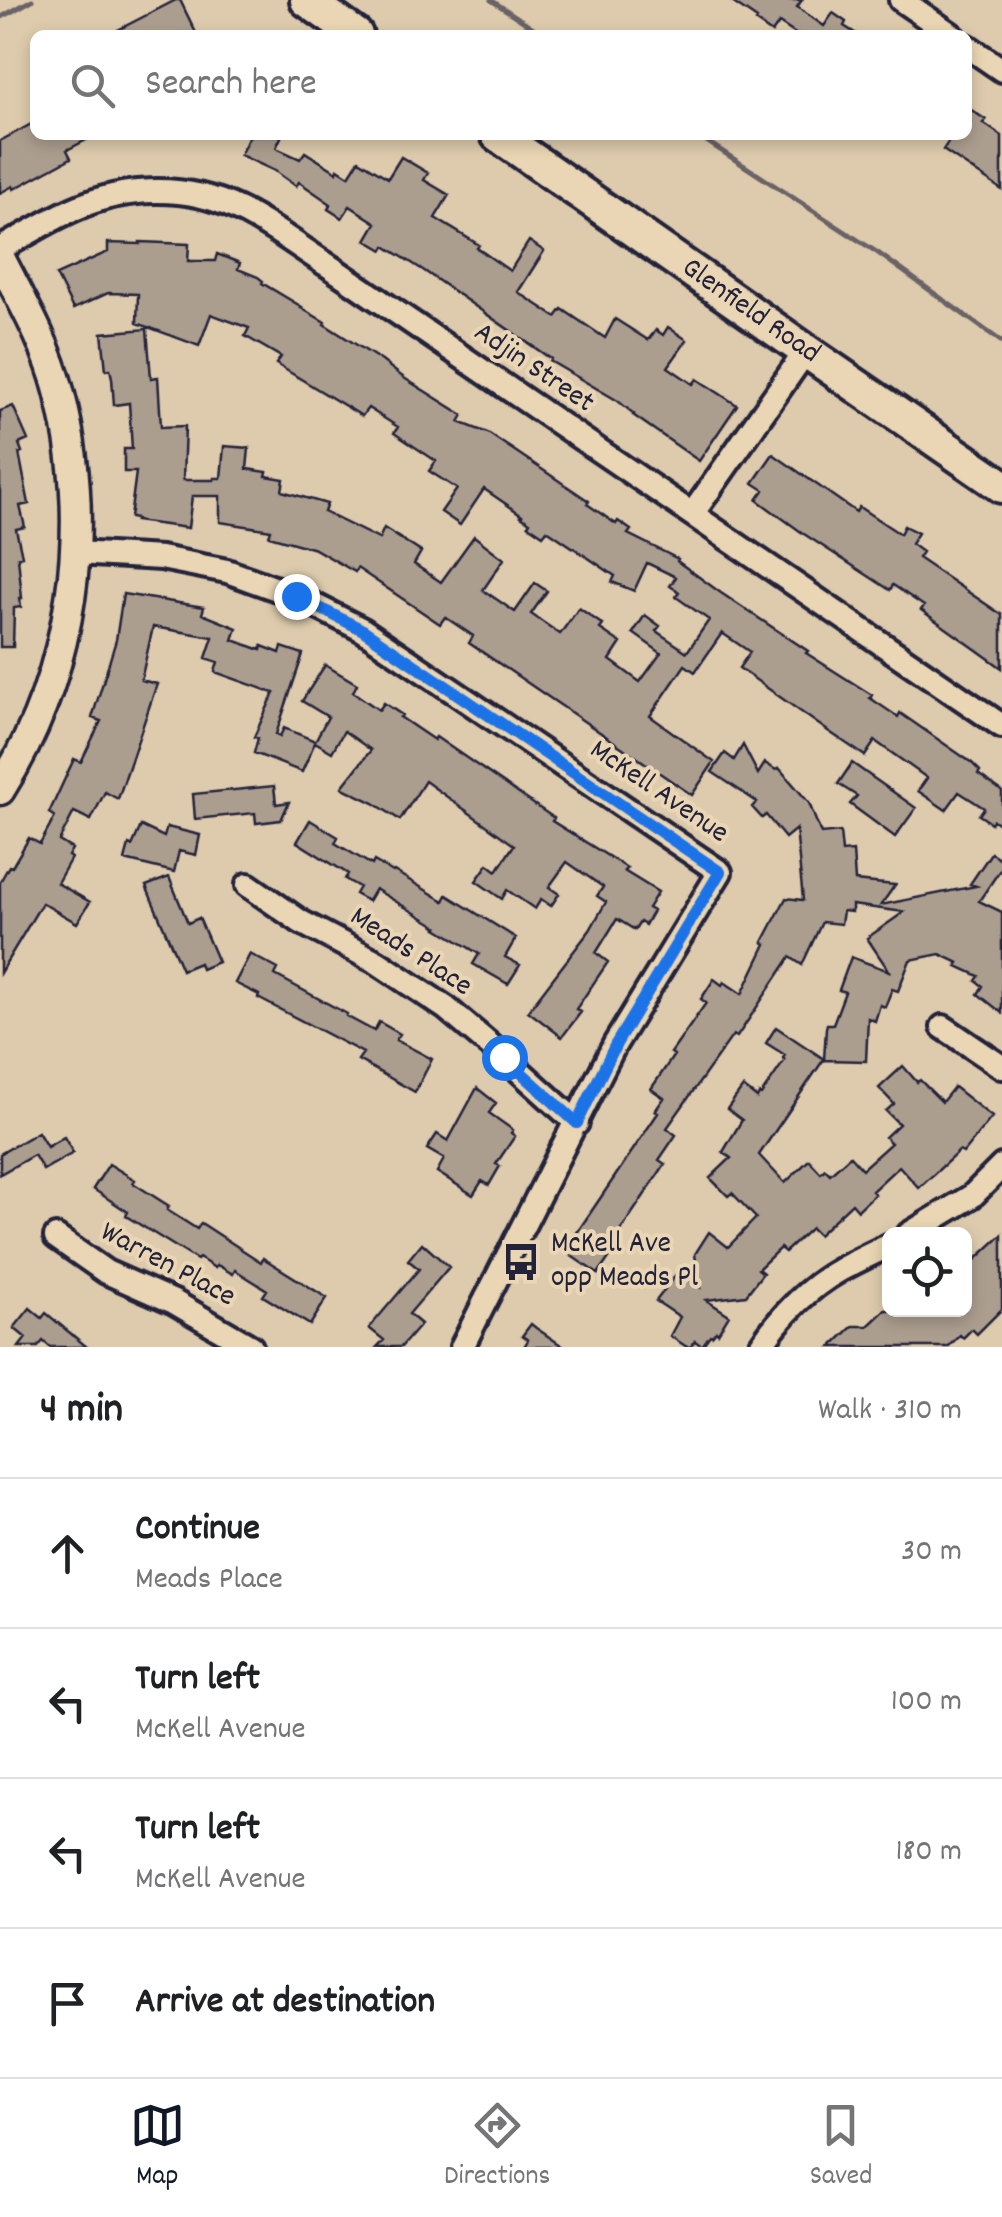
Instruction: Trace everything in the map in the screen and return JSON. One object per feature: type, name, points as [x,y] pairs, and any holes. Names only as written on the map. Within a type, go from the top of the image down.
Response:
[{"type":"main road","points":[[306,0],[349,30]]},
{"type":"main road","name":"Glenfield Road","points":[[505,140],[1002,486]]},
{"type":"street","points":[[901,0],[945,30]]},
{"type":"street","points":[[972,49],[1002,70]]},
{"type":"street","name":"Adjin Street","points":[[0,250],[74,209],[115,194],[158,190],[202,196],[237,208],[329,266],[1002,726]]},
{"type":"street","points":[[0,258],[41,339],[59,389],[73,455],[76,553],[62,645],[40,712],[0,790]]},
{"type":"street","points":[[693,513],[806,351]]},
{"type":"street","name":"McKell Avenue","points":[[76,553],[161,558],[227,572],[296,596],[363,630],[720,872],[616,1044],[462,1347]]},
{"type":"street","name":"Meads Place","points":[[248,884],[302,922],[377,962],[446,1008],[577,1123]]},
{"type":"street","points":[[944,1027],[1002,1066]]},
{"type":"street","points":[[921,1227],[972,1196],[1002,1166]]},
{"type":"street","name":"Warren Place","points":[[56,1237],[106,1272],[174,1302],[250,1347]]},
{"type":"street","points":[[760,1347],[804,1296],[838,1270],[882,1249]]},
{"type":"building","points":[[180,0],[195,30],[118,30]]},
{"type":"building","points":[[729,0],[802,0],[797,7],[824,26],[833,13],[850,30],[790,30],[779,23],[774,30],[768,30]]},
{"type":"building","points":[[972,110],[1002,136],[1002,190],[943,150],[950,140],[972,140]]},
{"type":"building","points":[[30,125],[30,140],[86,140],[67,150],[71,158],[0,193],[0,141]]},
{"type":"building","points":[[248,140],[280,140],[276,148],[300,159],[305,152],[337,172],[338,169],[349,176],[359,160],[388,178],[401,157],[428,173],[424,180],[449,195],[435,218],[479,245],[477,248],[510,271],[529,241],[544,251],[518,292],[556,317],[562,309],[605,338],[615,319],[648,340],[656,330],[663,335],[668,327],[687,340],[668,367],[693,384],[697,379],[737,405],[699,461],[618,401],[550,361],[423,270],[385,246],[383,250],[366,240],[376,223],[350,206],[342,218],[328,209],[331,204],[299,182],[296,186],[240,155]]},
{"type":"building","points":[[108,243],[189,244],[188,261],[215,261],[217,254],[240,263],[238,269],[258,277],[463,415],[459,422],[488,433],[589,501],[587,504],[616,524],[618,521],[631,530],[628,534],[678,559],[806,653],[872,695],[870,698],[898,717],[900,713],[972,763],[980,771],[978,774],[1002,791],[1002,826],[979,815],[984,808],[959,792],[946,810],[918,791],[927,778],[875,741],[865,756],[828,731],[739,668],[750,652],[722,633],[695,672],[685,665],[650,716],[714,762],[692,795],[469,643],[473,636],[445,617],[440,624],[357,568],[355,572],[315,549],[269,536],[271,530],[220,522],[220,496],[192,496],[188,528],[130,518],[136,472],[124,472],[124,449],[132,449],[129,403],[114,405],[102,333],[147,329],[151,378],[158,377],[161,427],[185,426],[183,480],[221,478],[224,446],[249,448],[247,469],[284,479],[282,491],[327,504],[324,512],[379,539],[384,528],[421,552],[414,564],[441,582],[474,536],[504,559],[483,590],[515,612],[535,583],[547,591],[531,614],[560,634],[579,608],[621,643],[610,660],[640,682],[661,653],[633,633],[645,615],[660,626],[656,631],[687,652],[709,620],[676,597],[679,592],[670,586],[676,577],[647,563],[634,591],[612,582],[615,576],[547,530],[543,535],[484,489],[460,525],[441,512],[457,489],[429,471],[436,461],[394,433],[398,427],[368,408],[362,416],[276,364],[281,357],[245,336],[249,328],[211,314],[199,346],[137,323],[138,294],[108,293],[73,309],[56,275],[108,252]]},
{"type":"building","points":[[13,406],[28,440],[19,444],[19,453],[29,504],[20,506],[25,527],[16,529],[22,556],[18,557],[22,598],[21,607],[14,608],[13,647],[0,647],[0,411]]},
{"type":"building","points":[[773,454],[856,512],[859,507],[900,534],[904,526],[918,533],[911,544],[922,552],[918,558],[1002,615],[1002,668],[921,610],[924,606],[893,585],[890,590],[757,500],[764,490],[753,483]]},
{"type":"building","points":[[123,594],[204,607],[202,614],[237,628],[233,640],[261,650],[262,646],[280,653],[282,647],[303,654],[276,734],[280,736],[284,728],[315,741],[328,717],[302,701],[325,665],[357,684],[353,692],[379,710],[384,703],[658,892],[648,908],[653,911],[645,925],[640,922],[635,930],[617,919],[596,953],[608,962],[576,1009],[581,1012],[562,1037],[528,1011],[590,930],[606,902],[597,896],[603,887],[567,862],[549,887],[559,894],[551,906],[541,899],[535,909],[507,890],[502,899],[476,881],[488,864],[497,871],[514,845],[425,781],[400,820],[343,788],[371,750],[344,731],[332,752],[315,742],[302,772],[254,753],[258,738],[254,737],[274,693],[215,672],[218,662],[206,658],[213,637],[153,627],[141,680],[157,684],[118,799],[105,792],[91,820],[74,812],[59,841],[72,849],[57,883],[90,902],[77,923],[42,903],[0,973],[0,882],[29,838],[40,844],[55,817],[49,813],[74,759],[81,762],[101,721],[92,718],[116,640]]},
{"type":"building","points":[[743,745],[758,774],[765,763],[779,768],[809,803],[821,834],[840,832],[842,852],[853,851],[855,881],[895,885],[881,905],[976,886],[970,884],[991,853],[1002,860],[1002,867],[979,901],[1002,912],[1002,1013],[978,994],[983,986],[976,981],[979,976],[957,966],[959,963],[940,954],[910,960],[898,991],[892,989],[885,1007],[880,1005],[875,1021],[868,1018],[866,1061],[824,1060],[827,1024],[833,1024],[845,992],[839,990],[851,957],[889,971],[867,938],[904,912],[852,905],[852,912],[843,911],[841,924],[822,922],[802,965],[790,957],[737,1037],[733,1035],[667,1128],[676,1135],[659,1160],[665,1164],[617,1236],[622,1239],[598,1274],[567,1253],[658,1113],[655,1111],[664,1098],[651,1089],[706,1003],[701,999],[714,979],[742,994],[786,898],[803,900],[796,829],[785,838],[766,815],[762,818],[752,807],[757,802],[712,772],[725,753],[734,760]]},
{"type":"building","points":[[852,763],[916,808],[895,837],[850,804],[857,796],[838,784]]},
{"type":"building","points":[[274,786],[276,804],[289,802],[281,820],[256,823],[255,813],[195,819],[193,794]]},
{"type":"building","points":[[310,820],[338,837],[335,843],[372,865],[374,861],[394,871],[444,901],[447,895],[516,938],[505,957],[520,965],[508,984],[473,964],[479,954],[375,889],[368,901],[355,894],[359,887],[345,879],[348,874],[297,842]]},
{"type":"building","points":[[141,826],[164,837],[167,827],[200,835],[196,855],[179,851],[174,872],[125,860]]},
{"type":"building","points":[[169,877],[188,923],[199,918],[218,962],[201,969],[199,963],[182,970],[146,886]]},
{"type":"building","points":[[250,954],[278,969],[275,975],[346,1016],[374,1031],[379,1022],[400,1034],[396,1040],[432,1059],[415,1092],[358,1060],[363,1053],[235,983]]},
{"type":"building","points":[[776,1027],[824,1059],[759,1155],[785,1183],[809,1160],[821,1173],[825,1169],[830,1174],[850,1156],[862,1169],[891,1143],[885,1137],[899,1124],[886,1111],[894,1104],[879,1088],[903,1066],[942,1102],[954,1087],[992,1117],[963,1153],[959,1151],[919,1188],[899,1166],[858,1210],[852,1203],[818,1235],[811,1228],[785,1252],[780,1248],[758,1269],[763,1273],[746,1295],[706,1300],[729,1315],[718,1333],[710,1335],[702,1346],[695,1341],[687,1347],[670,1336],[680,1317],[656,1301],[678,1272],[700,1287],[695,1254],[709,1232],[728,1247],[756,1218],[732,1193],[728,1196],[710,1178],[731,1158],[723,1152],[742,1120],[727,1109],[743,1087],[757,1098],[761,1095],[785,1060],[785,1055],[766,1043]]},
{"type":"building","points":[[477,1088],[496,1103],[489,1113],[513,1130],[515,1136],[496,1164],[500,1166],[489,1185],[482,1181],[473,1195],[437,1172],[444,1159],[427,1149],[437,1134],[448,1141]]},
{"type":"building","points":[[38,1132],[47,1147],[64,1137],[73,1153],[43,1170],[34,1155],[0,1174],[0,1154]]},
{"type":"building","points":[[109,1164],[197,1229],[201,1223],[327,1298],[310,1325],[263,1296],[267,1290],[235,1270],[233,1274],[197,1260],[126,1216],[128,1212],[93,1189]]},
{"type":"building","points":[[1002,1235],[1002,1309],[977,1334],[972,1329],[948,1347],[831,1347],[853,1326],[868,1326],[882,1313],[882,1317],[972,1317],[972,1263]]},
{"type":"building","points":[[422,1243],[449,1267],[409,1314],[421,1324],[401,1347],[377,1347],[384,1340],[369,1328],[419,1269],[408,1260]]},
{"type":"building","points":[[30,1308],[42,1318],[46,1313],[87,1347],[50,1347],[43,1341],[38,1347],[19,1347],[26,1338],[14,1328]]},
{"type":"building","points":[[531,1324],[564,1347],[524,1347],[528,1340],[522,1336]]},
{"type":"waterway","points":[[0,18],[32,0]]},
{"type":"waterway","points":[[491,0],[536,30]]},
{"type":"waterway","points":[[705,140],[878,253],[1002,342]]},
{"type":"place","name":"McKell Ave opp Meads Pl","points":[[521,1262]]},
{"type":"route","points":[[296,596],[363,630],[720,872],[616,1044],[577,1123],[504,1057]]}]
